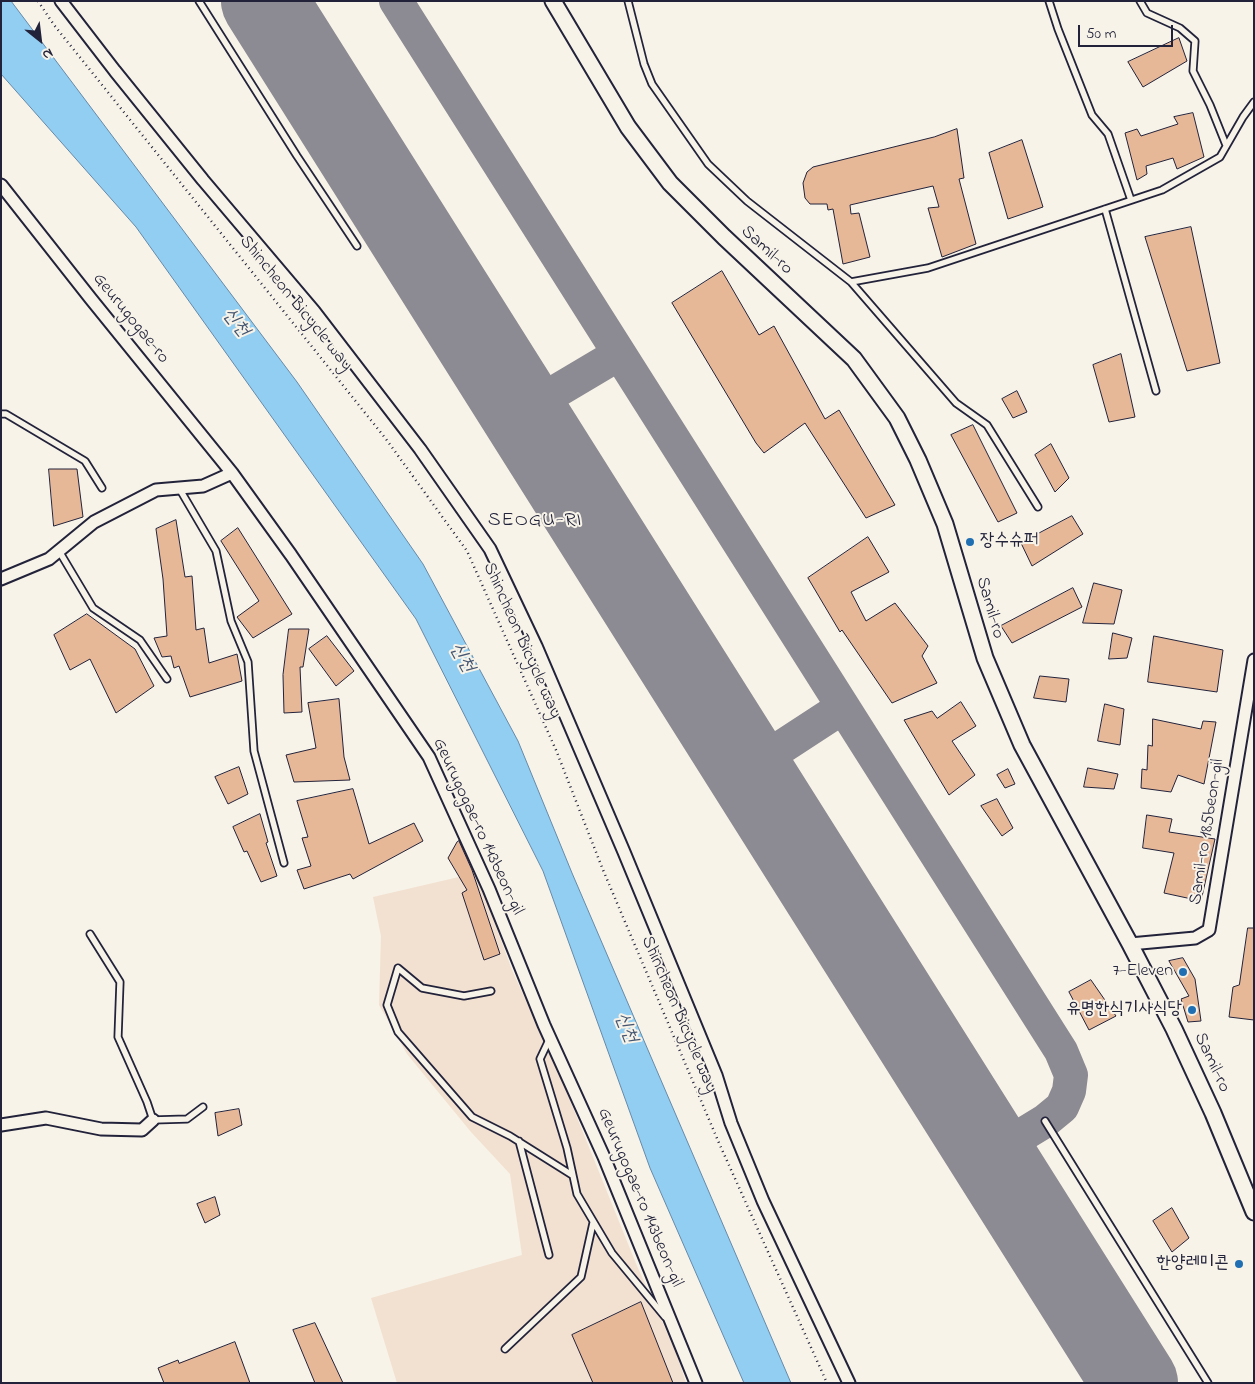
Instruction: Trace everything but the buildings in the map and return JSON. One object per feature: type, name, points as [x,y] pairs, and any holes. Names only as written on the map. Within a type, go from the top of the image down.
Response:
[{"type":"main road","name":"Samil-ro","points":[[559,4],[628,127],[670,183],[724,237],[854,359],[897,418],[918,460],[945,524],[985,658],[1022,745],[1178,1037],[1213,1112],[1254,1212]]},
{"type":"street","points":[[62,1],[115,71],[203,180],[314,311],[420,450],[490,549],[536,646],[624,852],[716,1075],[731,1123],[763,1201],[850,1383]]},
{"type":"street","name":"Geurugogae-ro","points":[[1,185],[232,473]]},
{"type":"street","points":[[1,579],[49,559],[94,522],[156,490],[203,486],[232,473]]},
{"type":"street","name":"Geurugogae-ro 143beon-gil","points":[[232,473],[291,555],[429,757],[489,889],[550,1038],[604,1157],[696,1383]]},
{"type":"street","name":"Samil-ro 185beon-gil","points":[[1130,944],[1195,938],[1210,930],[1254,660]]},
{"type":"street","points":[[1,1125],[46,1118],[101,1129],[142,1130],[153,1120]]},
{"type":"lane","points":[[199,1],[297,156],[357,246]]},
{"type":"lane","points":[[628,1],[644,64],[652,84],[708,164],[748,201],[851,282],[956,403],[987,425],[1038,507]]},
{"type":"lane","points":[[1049,1],[1092,115],[1108,134],[1131,200]]},
{"type":"lane","points":[[1140,1],[1147,13],[1180,28],[1195,41],[1193,71],[1226,145]]},
{"type":"lane","points":[[851,282],[928,268],[1162,190],[1220,157],[1254,102]]},
{"type":"lane","points":[[1105,209],[1156,391]]},
{"type":"lane","points":[[1,414],[6,414],[85,461],[102,488]]},
{"type":"lane","points":[[179,488],[216,551],[230,621],[248,662],[254,751],[284,862]]},
{"type":"lane","points":[[59,551],[93,608],[140,640],[167,679]]},
{"type":"lane","points":[[90,934],[120,982],[118,1037],[153,1120],[187,1119],[203,1106]]},
{"type":"lane","points":[[491,991],[464,996],[422,988],[398,968],[387,1005],[398,1032],[472,1118],[519,1142],[572,1175]]},
{"type":"lane","points":[[550,1038],[540,1059],[563,1134],[576,1194],[612,1254],[673,1326]]},
{"type":"lane","points":[[1045,1121],[1208,1383]]},
{"type":"lane","points":[[519,1142],[549,1255]]},
{"type":"lane","points":[[505,1349],[581,1277],[593,1222]]},
{"type":"path","name":"Shincheon Bicycle way","points":[[38,1],[54,25],[386,439],[467,551],[556,750],[603,870],[715,1134],[827,1383]]},
{"type":"shaded area","points":[[476,873],[512,970],[561,1078],[637,1266],[676,1352],[686,1383],[397,1383],[371,1298],[522,1255],[510,1174],[471,1132],[407,1054],[379,1005],[381,936],[373,897]]},
{"type":"water","name":"신천","points":[[1,1],[11,1],[297,382],[423,564],[518,741],[572,873],[791,1383],[744,1383],[650,1168],[543,871],[416,619],[136,227],[1,74]]},
{"type":"taxiway","points":[[396,1],[1061,1051],[1071,1075],[1069,1091],[1062,1107],[1045,1121],[991,1154]]},
{"type":"taxiway","points":[[523,411],[619,354]]},
{"type":"taxiway","points":[[748,769],[843,707]]},
{"type":"runway","points":[[264,1],[1135,1383]]},
{"type":"place","name":"장수슈퍼","points":[[970,542]]},
{"type":"place","name":"7-Eleven","points":[[1183,972]]},
{"type":"place","name":"유명한식기사식당","points":[[1192,1010]]},
{"type":"place","name":"한양레미콘","points":[[1239,1264]]},
{"type":"district","name":"SEOGU-RI","points":[[535,522]]}]
